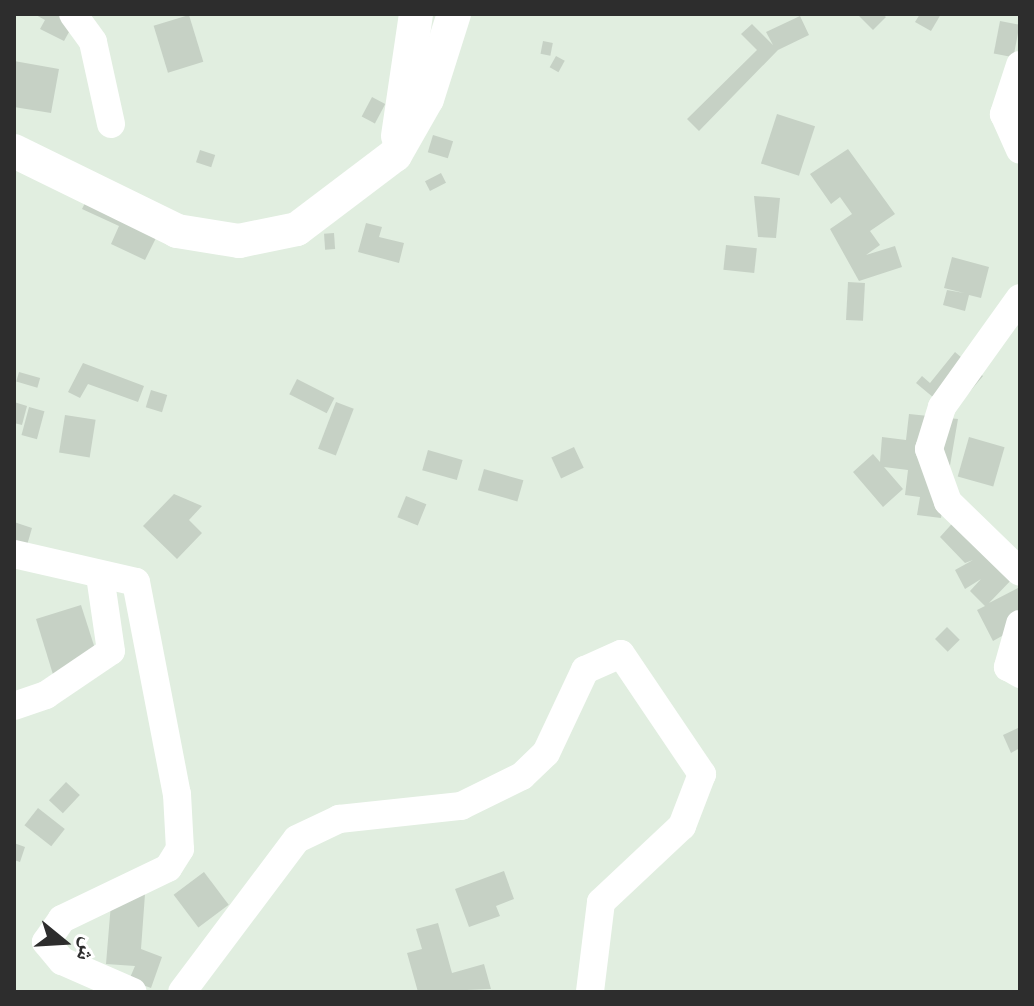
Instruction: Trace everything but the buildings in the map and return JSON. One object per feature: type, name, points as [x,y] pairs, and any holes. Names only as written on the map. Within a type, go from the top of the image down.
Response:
[{"type":"street","points":[[73,14],[93,42],[111,124]]},
{"type":"street","points":[[395,155],[416,14]]},
{"type":"street","points":[[14,151],[177,231],[239,241],[297,229],[395,155],[427,99],[454,14]]},
{"type":"street","points":[[1020,65],[1004,114],[1020,150]]},
{"type":"street","points":[[1020,298],[942,407],[929,449],[948,502],[1020,572]]},
{"type":"street","points":[[14,554],[136,582],[177,794],[180,849],[168,868],[62,919],[46,942],[62,961],[133,992]]},
{"type":"street","points":[[14,706],[46,695],[111,651],[100,576]]},
{"type":"street","points":[[1020,624],[1008,667],[1020,674]]},
{"type":"street","points":[[182,992],[297,839],[339,819],[461,806],[522,776],[546,753],[585,670],[621,654],[702,774],[682,826],[601,902],[590,992]]}]
